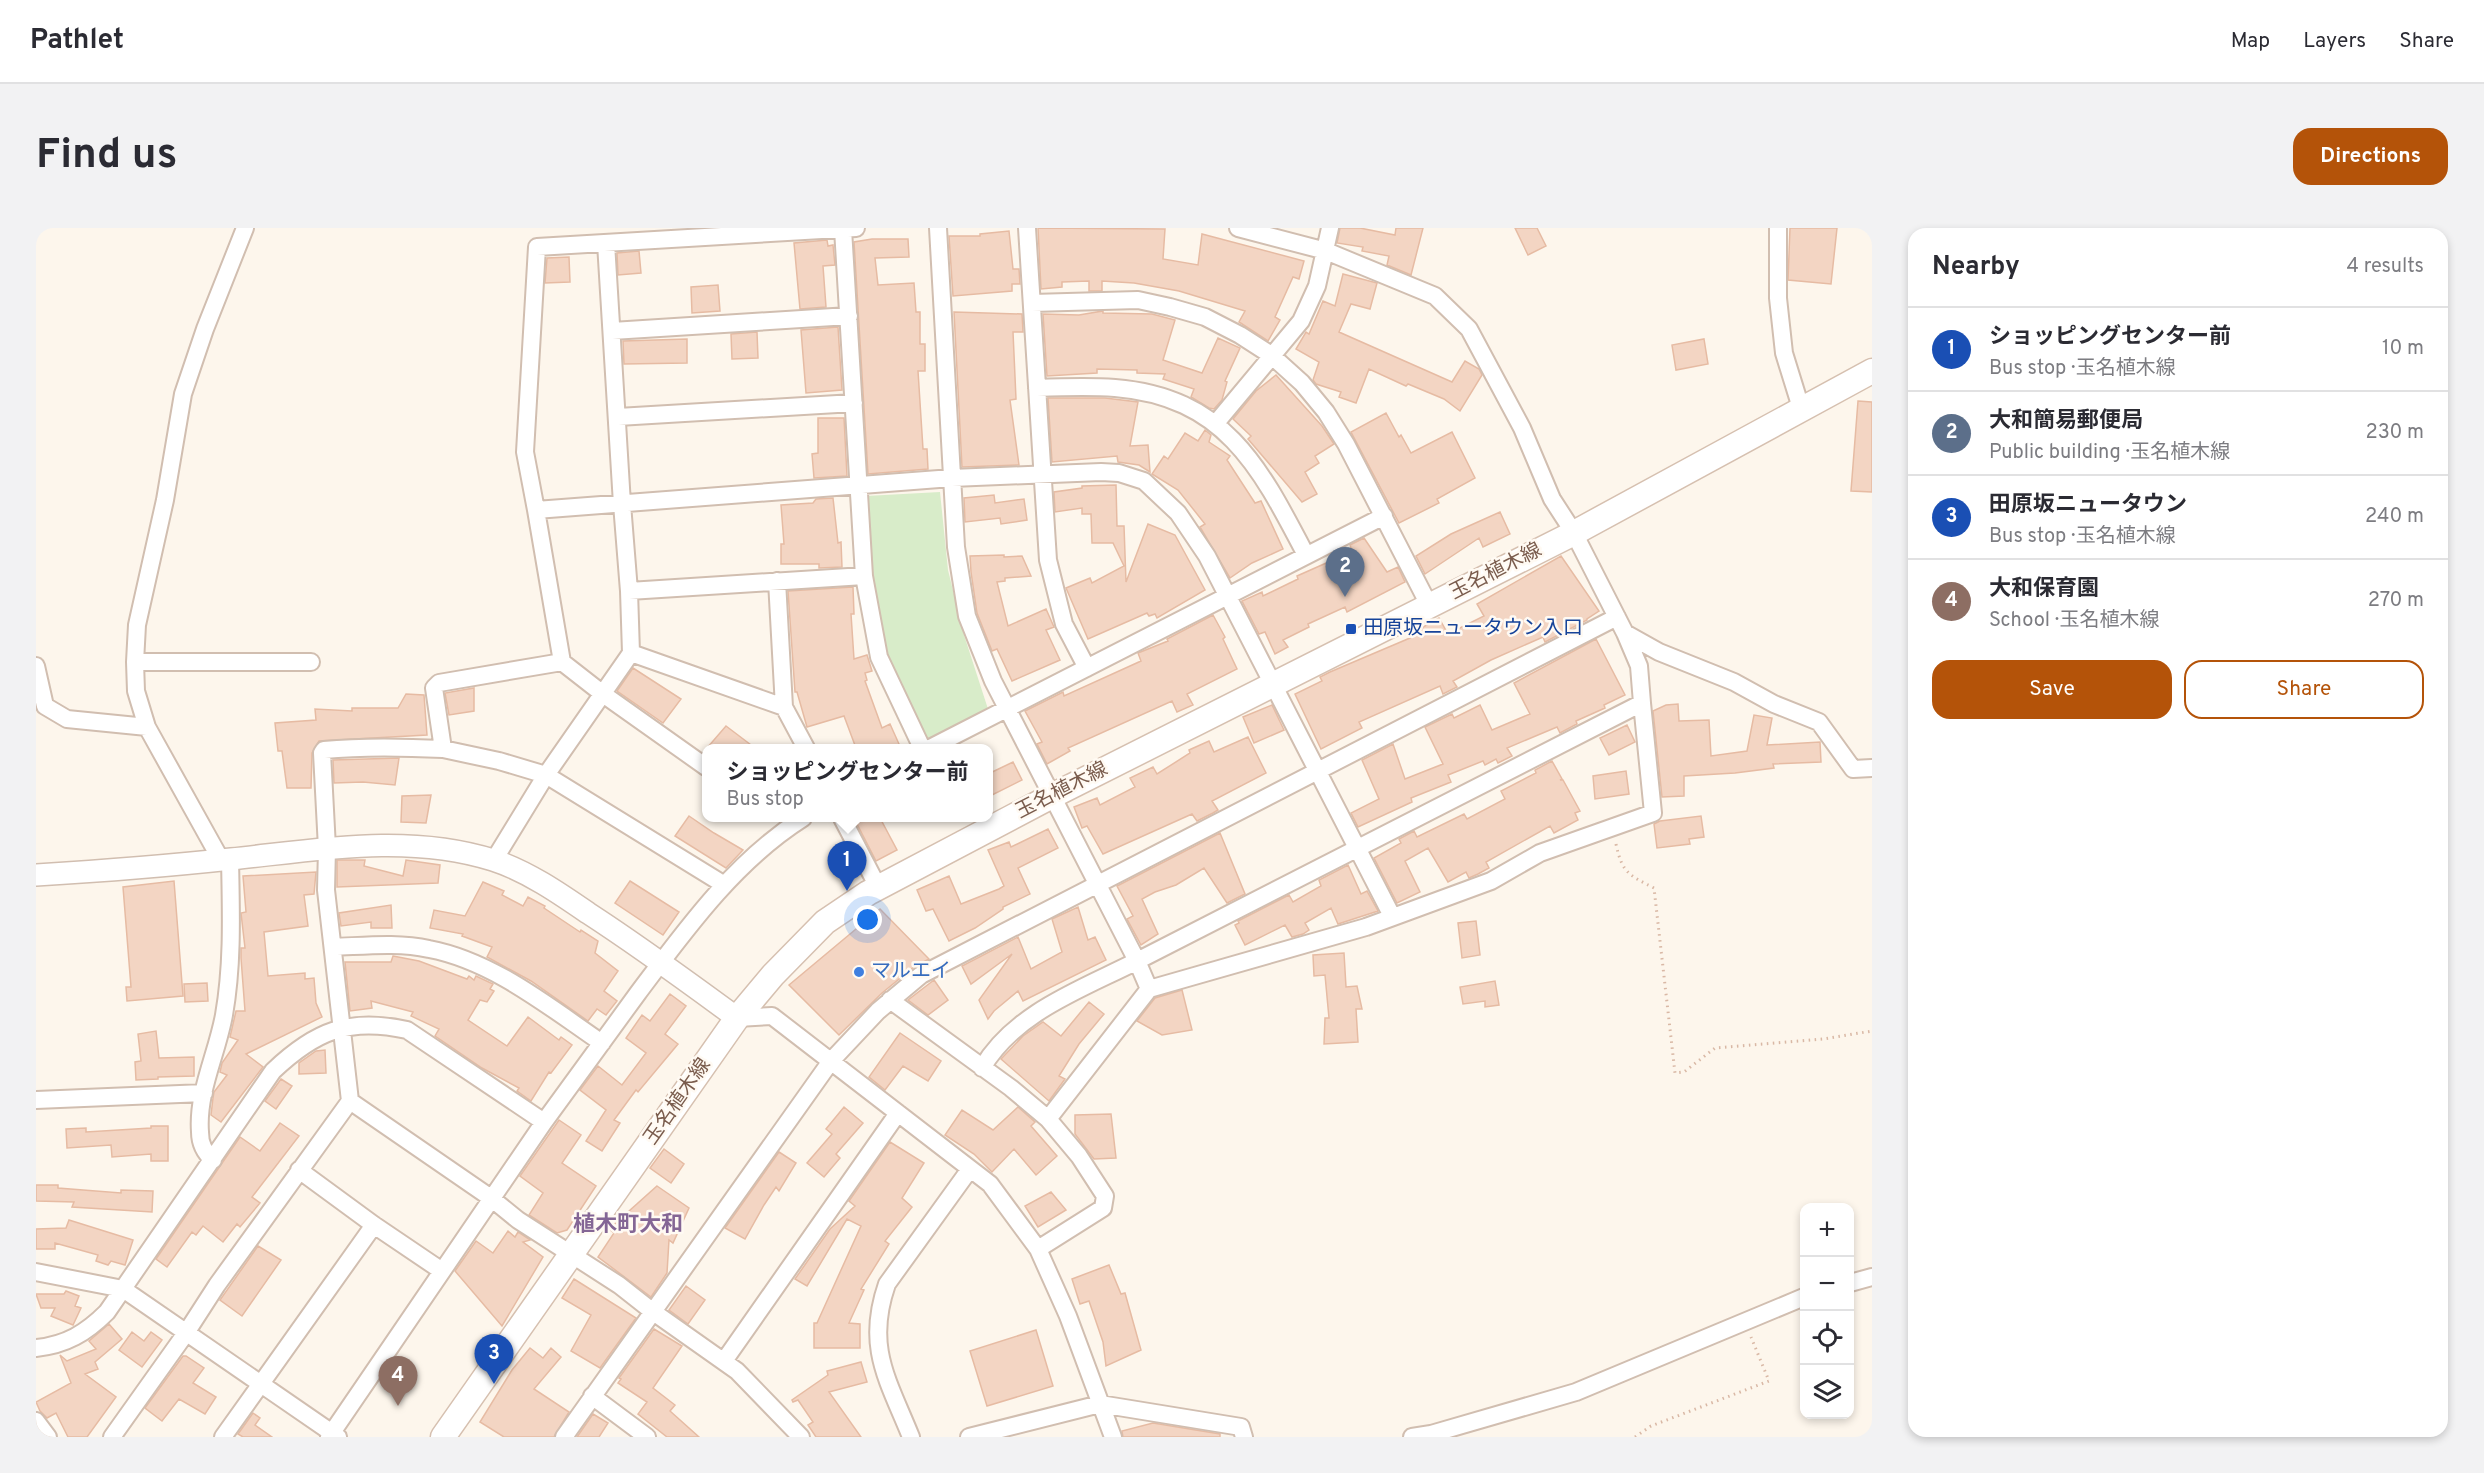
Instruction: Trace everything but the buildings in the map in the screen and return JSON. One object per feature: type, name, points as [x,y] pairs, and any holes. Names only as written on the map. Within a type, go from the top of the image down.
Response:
[{"type":"main road","name":"玉名植木線","points":[[443,1437],[737,1018],[773,975],[825,922],[878,887],[1052,796],[1574,533],[1872,371]]},
{"type":"street","points":[[213,1160],[204,1152],[200,1132],[204,1093],[224,1016],[231,935],[226,860],[147,727],[136,691],[135,662],[137,625],[165,500],[183,394],[205,329],[245,228]]},
{"type":"street","points":[[938,228],[956,547],[967,616],[1006,710],[1137,961],[1149,990]]},
{"type":"street","points":[[1027,228],[1048,560],[1064,624],[1087,668]]},
{"type":"street","points":[[1048,1119],[1149,990],[1366,927],[1491,881],[1540,853],[1653,813],[1639,666],[1625,633],[1574,533],[1552,500],[1522,428],[1469,329],[1435,296],[1326,251],[1238,228]]},
{"type":"street","points":[[1216,423],[1301,321],[1317,286],[1330,228]]},
{"type":"street","points":[[1778,228],[1778,298],[1784,353],[1801,408]]},
{"type":"street","points":[[702,764],[562,662],[525,452],[537,247],[850,229],[849,316],[864,576],[879,657],[920,744]]},
{"type":"street","points":[[494,860],[546,775],[631,653],[606,243]]},
{"type":"street","points":[[1032,303],[1138,300],[1205,317],[1240,335],[1271,355],[1302,383],[1326,412],[1346,444],[1429,605]]},
{"type":"street","points":[[612,331],[849,316]]},
{"type":"street","points":[[1037,388],[1115,388],[1152,394],[1185,405],[1216,423],[1241,448],[1276,499],[1306,555]]},
{"type":"street","points":[[618,417],[854,403]]},
{"type":"street","points":[[536,510],[952,478],[1101,472],[1119,473],[1144,481],[1178,513],[1207,556],[1392,916]]},
{"type":"street","points":[[938,744],[1384,516]]},
{"type":"street","points":[[629,591],[864,576]]},
{"type":"street","points":[[777,581],[784,707],[804,744]]},
{"type":"street","points":[[564,1437],[831,1061],[890,1000],[921,975],[1617,617]]},
{"type":"street","points":[[1625,633],[1659,652],[1734,682],[1774,704],[1819,722],[1853,769],[1872,768]]},
{"type":"street","points":[[631,653],[784,707]]},
{"type":"street","points":[[135,662],[311,662]]},
{"type":"street","points":[[443,749],[434,688],[439,683],[562,662]]},
{"type":"street","points":[[36,666],[45,706],[66,719],[147,727]]},
{"type":"street","points":[[982,1068],[990,1054],[1010,1031],[1040,1011],[1642,703]]},
{"type":"street","points":[[112,1437],[217,1285],[351,1101],[326,890],[327,849],[322,753],[324,750],[392,746],[443,749],[499,761],[546,775],[723,884]]},
{"type":"street","points":[[36,1272],[123,1289],[261,1383],[333,1436],[491,1198],[661,962],[723,884],[788,822]]},
{"type":"street","points":[[844,822],[878,887]]},
{"type":"street","points":[[36,875],[401,844],[447,849],[494,860],[550,888],[661,962],[737,1018],[772,1016],[990,1185],[1038,1249],[1068,1316],[1113,1437]]},
{"type":"street","points":[[333,947],[396,945],[428,948],[458,956],[526,992],[602,1043]]},
{"type":"street","points":[[890,1000],[1011,1088],[1048,1119],[1079,1156],[1105,1196],[1103,1208],[1038,1249]]},
{"type":"street","points":[[36,1348],[54,1346],[73,1339],[91,1328],[107,1312],[273,1071],[294,1050],[318,1036],[342,1027],[360,1024],[407,1030],[544,1122]]},
{"type":"street","points":[[36,1100],[204,1093]]},
{"type":"street","points":[[351,1101],[491,1198],[518,1220],[619,1285],[724,1361],[737,1371],[801,1437]]},
{"type":"street","points":[[724,1361],[898,1113]]},
{"type":"street","points":[[911,1437],[881,1362],[877,1340],[880,1304],[887,1284],[970,1169]]},
{"type":"street","points":[[299,1170],[442,1271]]},
{"type":"street","points":[[223,1437],[374,1225]]},
{"type":"street","points":[[1854,1282],[1872,1277]]},
{"type":"street","points":[[1412,1437],[1431,1434],[1576,1392],[1800,1299]]},
{"type":"street","points":[[592,1396],[648,1437]]},
{"type":"street","points":[[969,1437],[1100,1404],[1241,1427],[1244,1437]]},
{"type":"street","points":[[36,1421],[48,1437]]},
{"type":"path","points":[[1615,836],[1620,861],[1627,874],[1654,888],[1675,1073],[1684,1072],[1714,1048],[1823,1039],[1872,1031]]},
{"type":"path","points":[[1635,1437],[1651,1426],[1768,1382],[1745,1320]]},
{"type":"green space","points":[[940,492],[948,570],[964,635],[988,709],[927,743],[882,651],[870,589],[866,496]]},
{"type":"place","name":"大和簡易郵便局","points":[[1345,597]]},
{"type":"place","name":"田原坂ニュータウン入口","points":[[1351,629]]},
{"type":"place","name":"ショッピングセンター前","points":[[847,891]]},
{"type":"place","name":"マルエイ","points":[[859,972]]},
{"type":"place","name":"田原坂ニュータウン","points":[[494,1384]]},
{"type":"place","name":"大和保育園","points":[[398,1406]]},
{"type":"district","name":"植木町大和","points":[[628,1225]]}]
